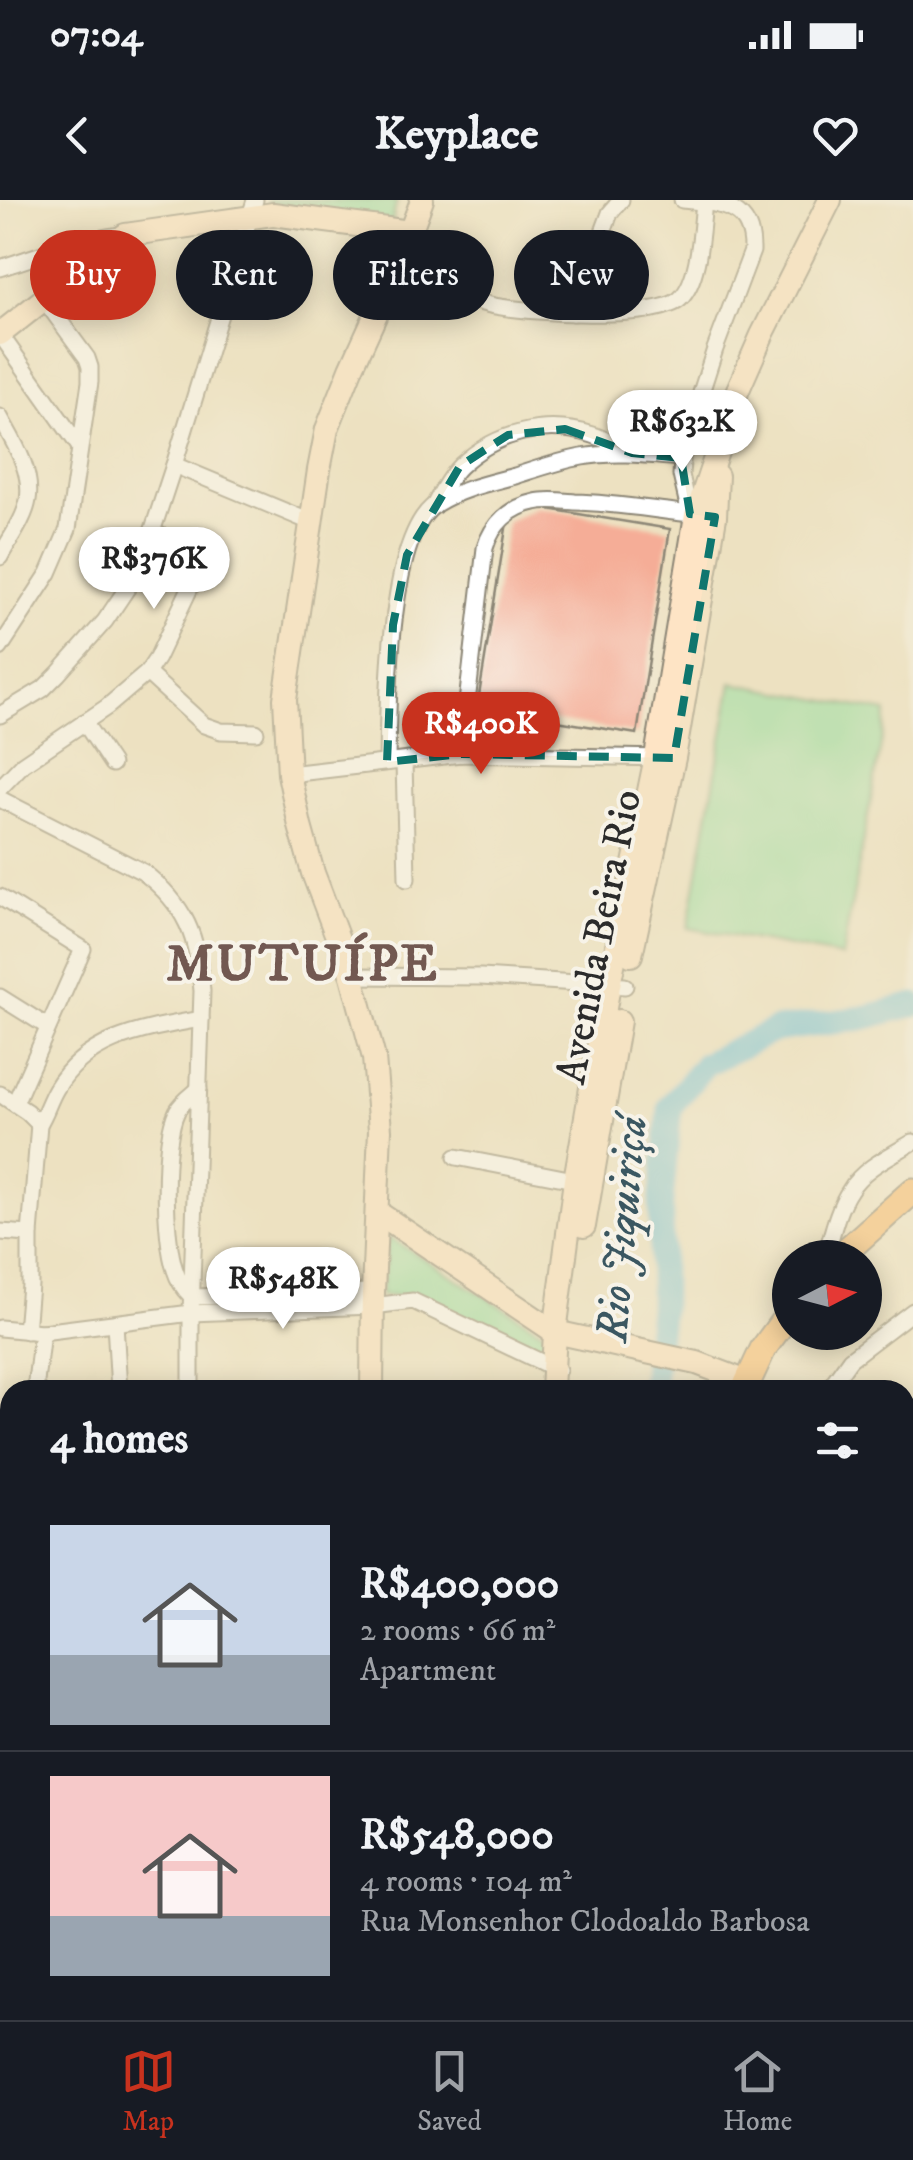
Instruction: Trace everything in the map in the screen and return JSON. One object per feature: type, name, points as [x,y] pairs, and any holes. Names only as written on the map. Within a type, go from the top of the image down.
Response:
[{"type":"main road","points":[[860,1240],[910,1200]]},
{"type":"main road","points":[[748,1380],[772,1337]]},
{"type":"street","points":[[411,230],[422,200]]},
{"type":"street","points":[[604,230],[620,200]]},
{"type":"street","points":[[682,200],[726,207],[744,219],[752,236],[752,251],[715,349],[681,458],[682,485],[701,515]]},
{"type":"street","points":[[649,308],[679,300],[689,286],[704,202]]},
{"type":"street","points":[[0,715],[43,688],[86,645],[132,581],[174,465],[253,209]]},
{"type":"street","points":[[150,230],[253,209],[395,230]]},
{"type":"street","name":"Avenida Beira Rio","points":[[557,1380],[583,1182],[617,986],[665,758],[701,515],[738,392],[762,335],[826,209]]},
{"type":"street","points":[[0,268],[30,258]]},
{"type":"street","points":[[30,309],[0,334],[79,446]]},
{"type":"street","points":[[0,648],[60,550],[75,494],[90,382],[89,362],[59,320]]},
{"type":"street","points":[[372,1380],[380,1130],[374,1058],[352,976],[313,874],[289,774],[285,699],[328,430],[373,320]]},
{"type":"street","points":[[0,417],[16,446],[28,487],[23,514],[0,557]]},
{"type":"street","points":[[387,762],[393,625],[399,586],[420,524],[460,466],[508,436],[535,428],[565,429],[594,436],[632,453]]},
{"type":"street","points":[[434,506],[470,489],[578,457],[632,453],[681,458]]},
{"type":"street","points":[[174,465],[312,524]]},
{"type":"street","points":[[461,754],[485,548],[489,533],[506,514],[539,500],[597,502],[701,515]]},
{"type":"street","points":[[0,788],[22,764],[122,695],[147,673],[164,645],[199,563],[193,550],[152,532]]},
{"type":"street","points":[[147,673],[204,725],[221,731],[256,732]]},
{"type":"street","points":[[84,722],[112,764]]},
{"type":"street","points":[[289,774],[461,754],[665,758]]},
{"type":"street","points":[[404,762],[407,879]]},
{"type":"street","points":[[0,798],[123,861],[157,883],[186,920],[196,944],[200,958],[201,1020],[191,1380]]},
{"type":"street","points":[[0,897],[83,950],[15,1103]]},
{"type":"street","points":[[352,976],[481,977],[617,986]]},
{"type":"street","points":[[0,997],[48,1027]]},
{"type":"street","points":[[35,1380],[30,1234],[38,1124],[56,1088],[94,1049],[135,1031],[201,1020]]},
{"type":"street","points":[[191,1305],[174,1267],[166,1182],[168,1148],[177,1110],[199,1089]]},
{"type":"street","points":[[0,1094],[38,1124]]},
{"type":"street","points":[[830,1240],[851,1188],[869,1170],[913,1142]]},
{"type":"street","points":[[456,1157],[583,1182]]},
{"type":"street","points":[[377,1212],[562,1334],[696,1362],[733,1380]]},
{"type":"street","points":[[0,1232],[30,1234]]},
{"type":"street","points":[[0,1328],[34,1332],[115,1323],[191,1305],[413,1301],[557,1380]]},
{"type":"street","points":[[835,1380],[850,1359],[910,1321]]},
{"type":"street","points":[[115,1323],[118,1380]]},
{"type":"highlighted area","points":[[565,429],[632,453],[681,458],[690,514],[715,517],[674,758],[461,754],[387,762],[393,625],[407,555],[460,466],[508,435]]},
{"type":"green space","points":[[268,200],[397,200],[392,223],[268,204]]},
{"type":"green space","points":[[732,683],[887,712],[842,957],[688,928]]},
{"type":"green space","points":[[388,1237],[549,1335],[547,1361],[414,1296],[380,1296]]},
{"type":"building","points":[[536,507],[670,529],[637,734],[477,708],[507,522]]},
{"type":"waterway","name":"Rio Jiquiriçá","points":[[653,1380],[661,1308],[661,1205],[670,1107],[705,1064],[775,1030],[863,1018],[913,1005]]},
{"type":"district","name":"MUTUÍPE","points":[[303,965]]}]
